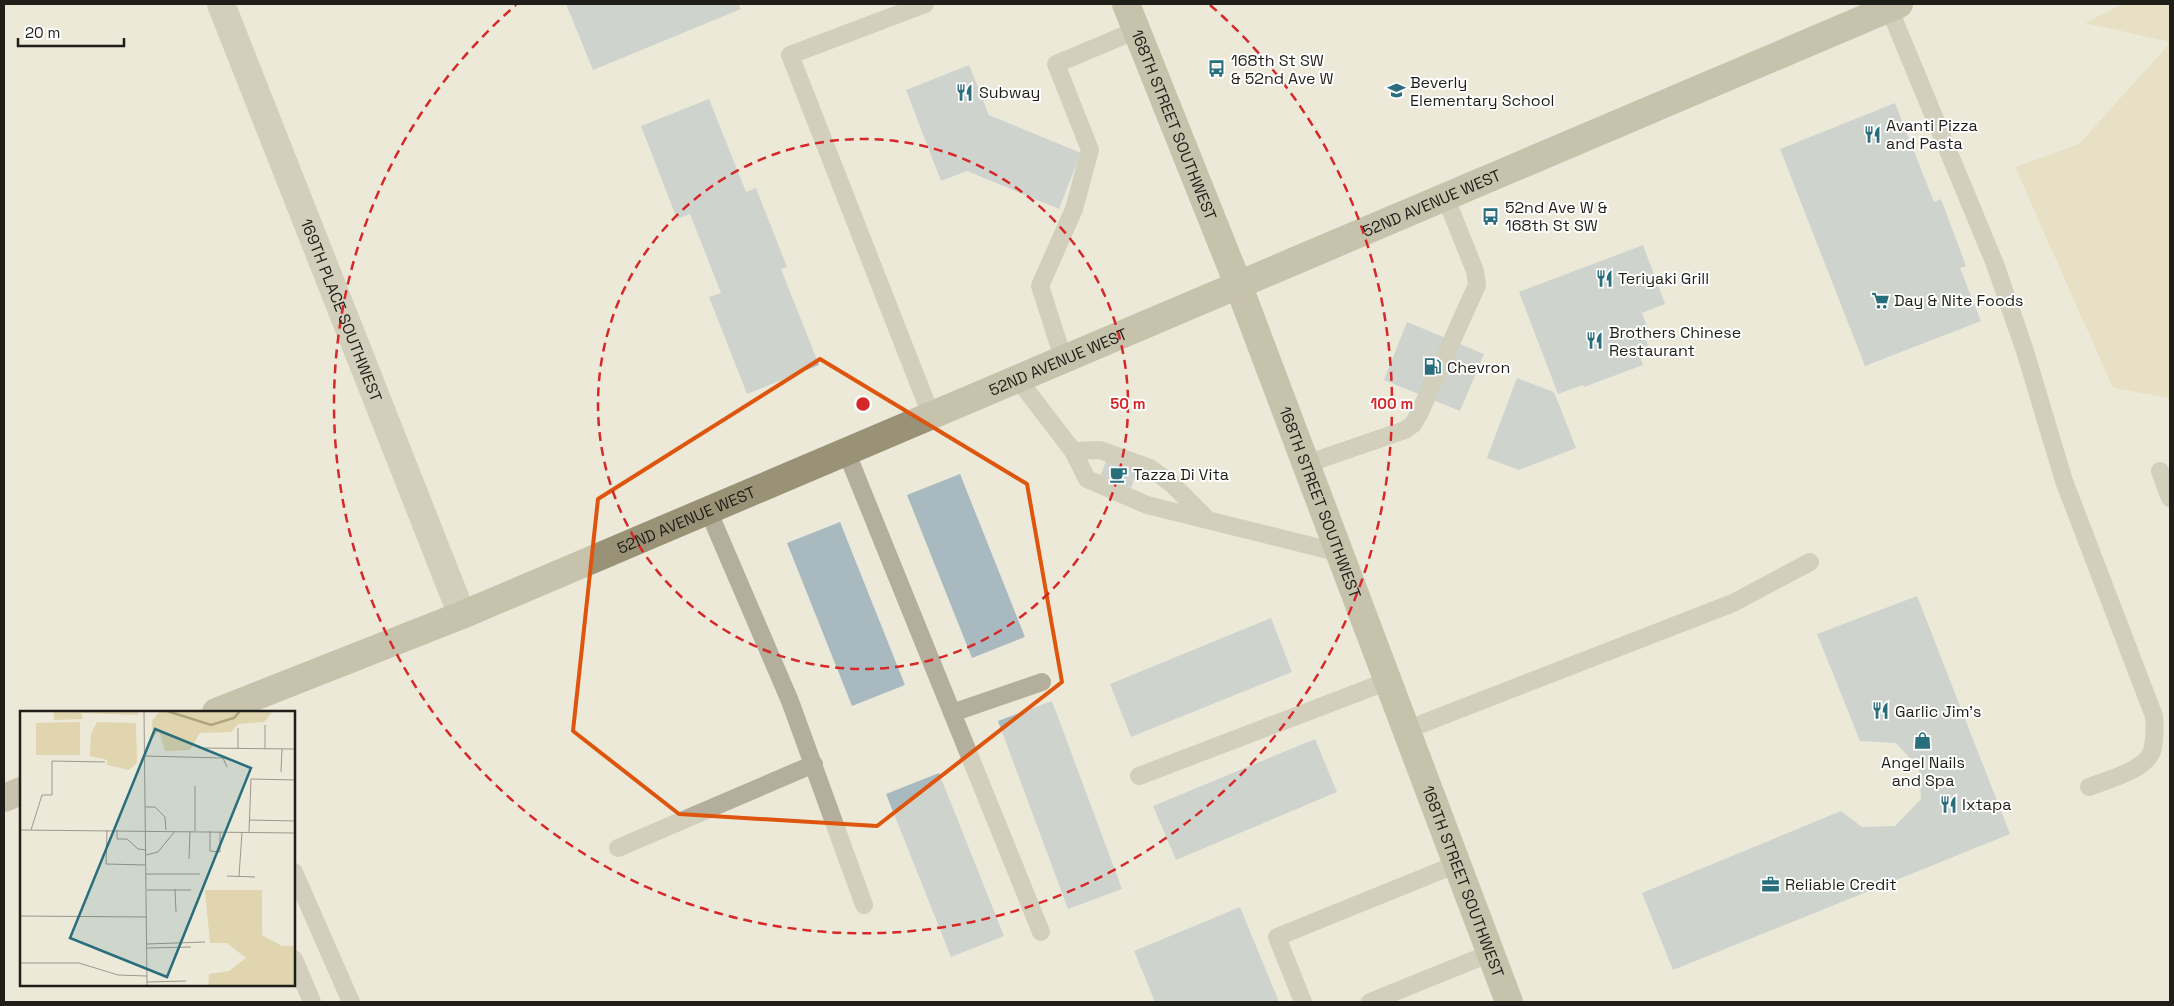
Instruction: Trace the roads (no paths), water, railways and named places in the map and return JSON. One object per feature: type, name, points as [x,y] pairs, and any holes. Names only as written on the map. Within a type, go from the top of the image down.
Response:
[{"type":"street","name":"169TH PLACE SOUTHWEST","points":[[221,4],[462,615]]},
{"type":"street","name":"168TH STREET SOUTHWEST","points":[[1126,4],[1238,284],[1510,1002]]},
{"type":"street","name":"52ND AVENUE WEST","points":[[222,711],[462,615],[1894,6]]},
{"type":"street","points":[[4,798],[20,791]]},
{"type":"lane","points":[[925,4],[790,55],[931,415]]},
{"type":"lane","points":[[1894,6],[1995,264],[2025,351],[2064,481],[2154,716],[2155,734],[2151,753],[2140,766],[2089,787]]},
{"type":"lane","points":[[1063,358],[1040,286],[1074,209],[1090,150],[1056,64],[1137,30]]},
{"type":"lane","points":[[1306,464],[1405,430],[1413,424],[1419,414],[1477,285],[1475,271],[1445,196]]},
{"type":"lane","points":[[1017,378],[1073,451],[1087,479],[1147,505],[1206,518],[1340,553]]},
{"type":"lane","points":[[1073,451],[1100,450],[1150,468],[1172,484],[1206,518]]},
{"type":"lane","points":[[846,451],[1040,932]]},
{"type":"lane","points":[[2160,471],[2170,498]]},
{"type":"lane","points":[[708,510],[790,701],[864,905]]},
{"type":"lane","points":[[1406,730],[1733,603],[1810,562]]},
{"type":"lane","points":[[1139,776],[1388,681]]},
{"type":"lane","points":[[952,713],[1042,682]]},
{"type":"lane","points":[[618,848],[814,764]]},
{"type":"lane","points":[[1303,1002],[1277,937],[1458,864]]},
{"type":"lane","points":[[295,874],[351,1002]]},
{"type":"lane","points":[[1370,1002],[1491,953]]},
{"type":"lane","points":[[295,961],[312,1002]]},
{"type":"place","name":"168th St SW & 52nd Ave W","points":[[1217,69]]},
{"type":"place","name":"Beverly Elementary School","points":[[1396,91]]},
{"type":"place","name":"Subway","points":[[965,92]]},
{"type":"place","name":"Avanti Pizza and Pasta","points":[[1872,134]]},
{"type":"place","name":"52nd Ave W & 168th St SW","points":[[1491,216]]},
{"type":"place","name":"Teriyaki Grill","points":[[1604,278]]},
{"type":"place","name":"Day & Nite Foods","points":[[1880,300]]},
{"type":"place","name":"Brothers Chinese Restaurant","points":[[1595,341]]},
{"type":"place","name":"Chevron","points":[[1433,367]]},
{"type":"place","name":"Tazza Di Vita","points":[[1119,474]]},
{"type":"place","name":"Garlic Jim's","points":[[1881,711]]},
{"type":"place","name":"Angel Nails and Spa","points":[[1923,740]]},
{"type":"place","name":"Ixtapa","points":[[1948,804]]},
{"type":"place","name":"Reliable Credit","points":[[1771,884]]}]
